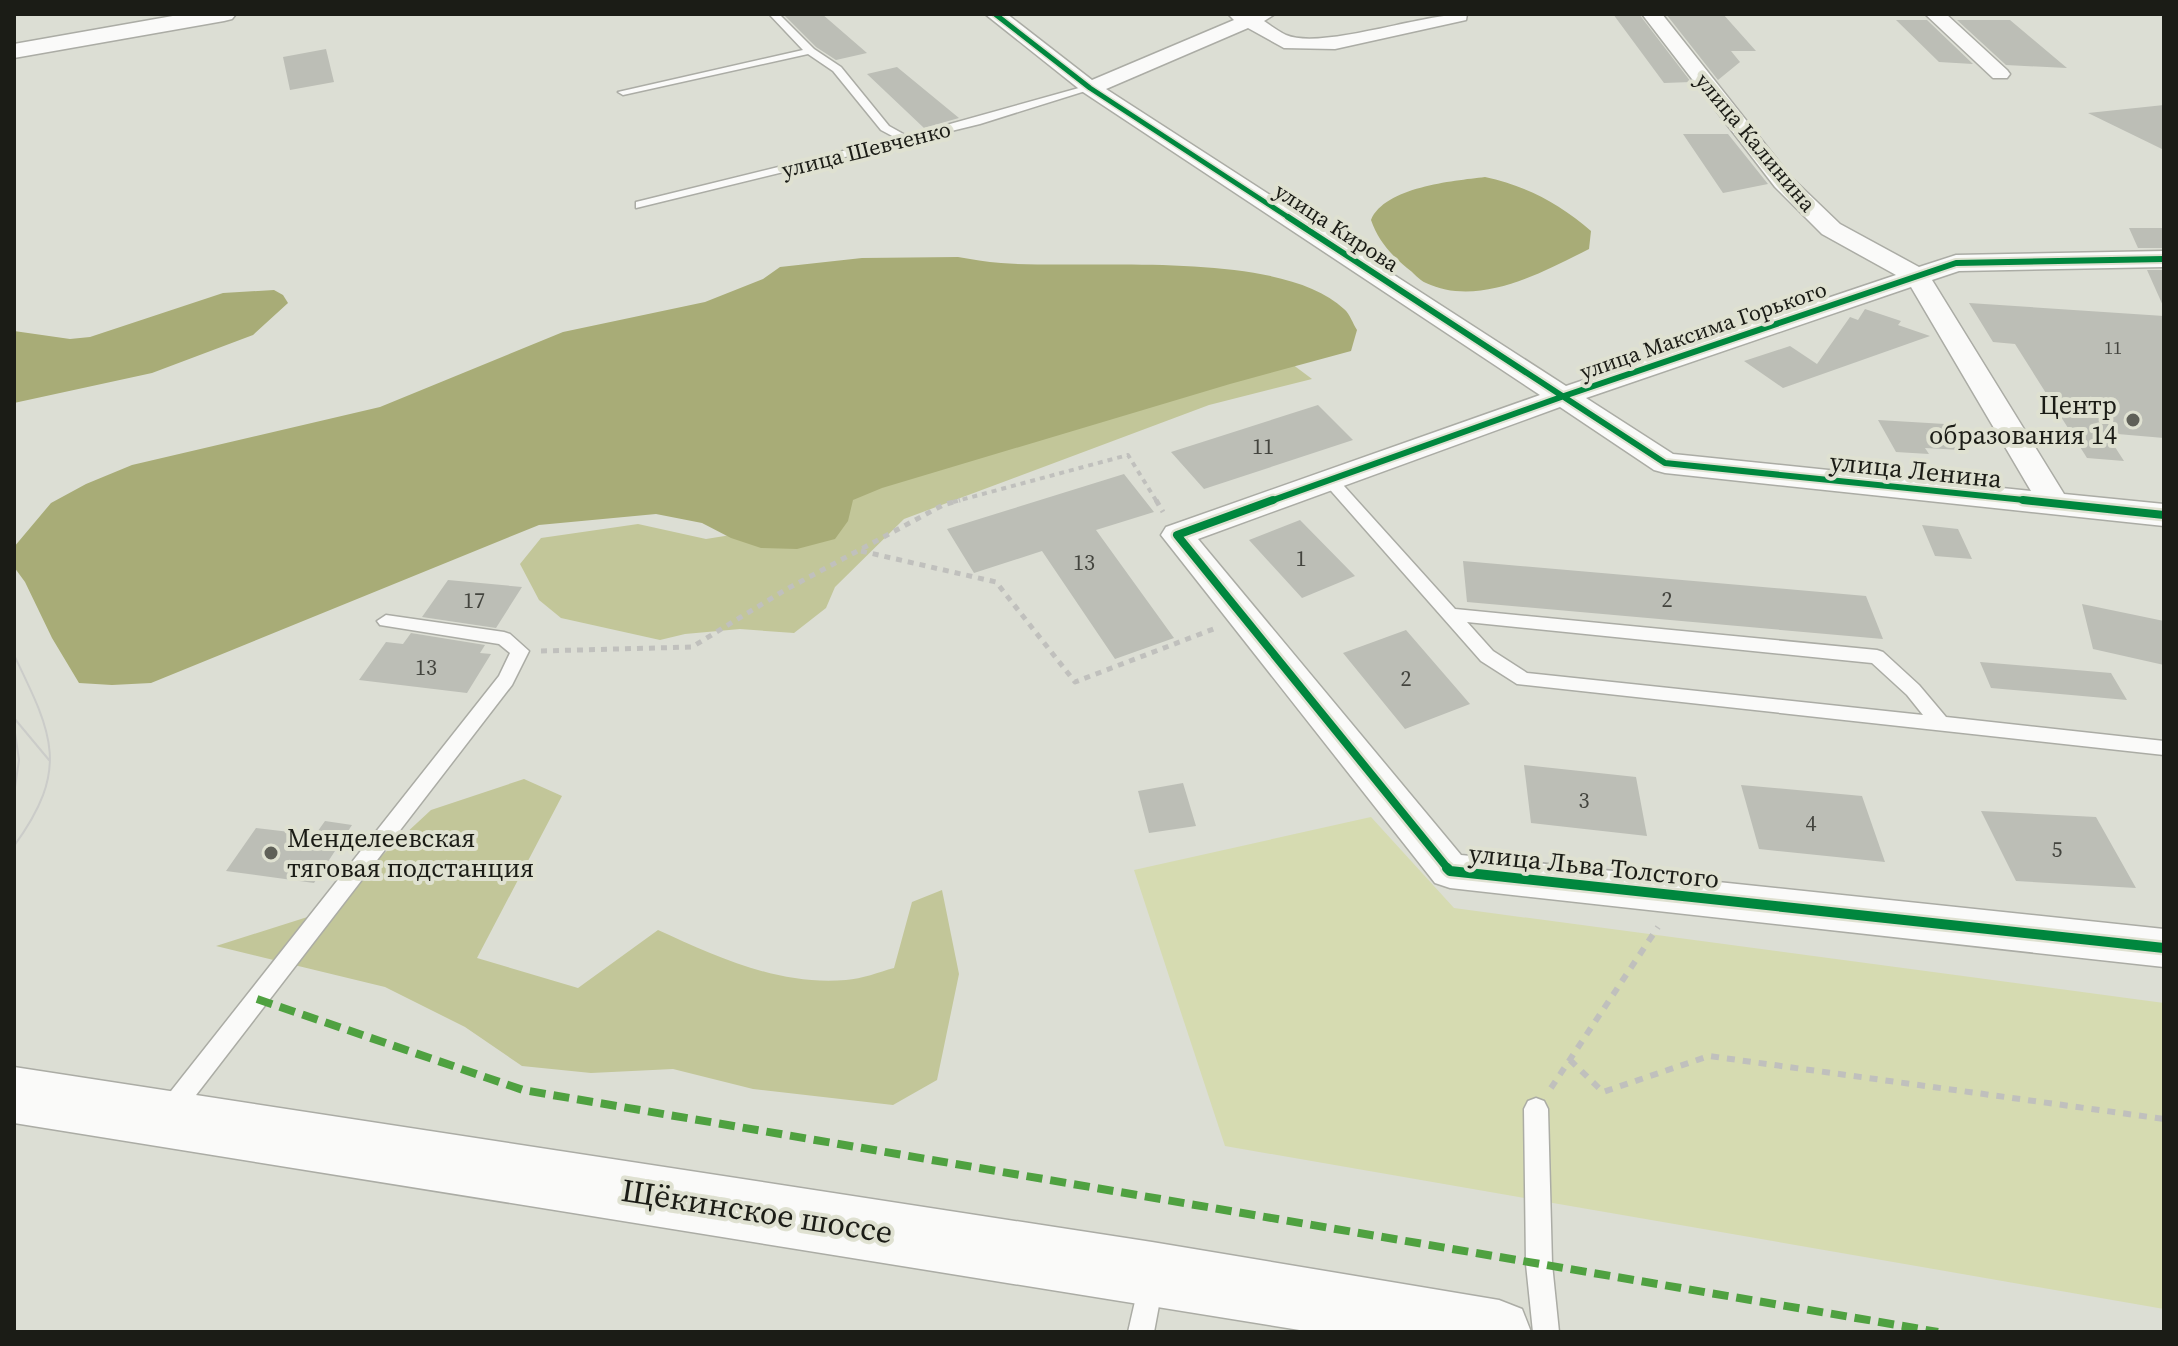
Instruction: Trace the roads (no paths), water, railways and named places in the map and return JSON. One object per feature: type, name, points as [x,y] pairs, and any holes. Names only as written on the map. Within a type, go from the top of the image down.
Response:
[{"type":"main road","points":[[14,51],[224,14]]},
{"type":"main road","name":"Щёкинское шоссе","points":[[14,1095],[1152,1273],[1499,1332]]},
{"type":"street","name":"улица Кирова","points":[[995,14],[1090,88],[1665,463]]},
{"type":"street","name":"улица Калинина","points":[[1652,14],[1783,182],[1802,201],[1831,229],[1917,276]]},
{"type":"street","points":[[1935,14],[2000,74]]},
{"type":"street","points":[[1090,88],[1251,16],[1284,42],[1335,43],[1459,16]]},
{"type":"street","name":"улица Максима Горького","points":[[1177,535],[1564,396],[1956,263],[2164,259]]},
{"type":"street","points":[[1917,276],[2055,505]]},
{"type":"street","name":"улица Ленина","points":[[1665,463],[2164,515]]},
{"type":"street","name":"улица Льва Толстого","points":[[1177,535],[1450,871],[2164,948]]},
{"type":"lane","points":[[774,14],[810,51],[837,69],[885,128],[905,139]]},
{"type":"lane","points":[[623,92],[810,51]]},
{"type":"lane","name":"улица Шевченко","points":[[640,205],[905,139],[1090,88]]},
{"type":"lane","points":[[1330,480],[1487,656],[1523,679],[2164,748]]},
{"type":"lane","points":[[1448,614],[1877,657],[1913,690],[1941,724]]},
{"type":"lane","points":[[164,1118],[506,680],[520,651],[504,638],[386,621]]},
{"type":"lane","points":[[1536,1109],[1539,1264],[1546,1332]]},
{"type":"lane","points":[[1141,1332],[1152,1273]]},
{"type":"tram line","points":[[14,655],[38,708],[50,752],[43,795],[14,846]]},
{"type":"tram line","points":[[14,718],[49,760]]},
{"type":"tram line","points":[[14,726],[19,760],[14,794]]},
{"type":"place","name":"Центр образования 14","points":[[2133,420]]},
{"type":"place","name":"Менделеевская тяговая подстанция","points":[[271,853]]}]
